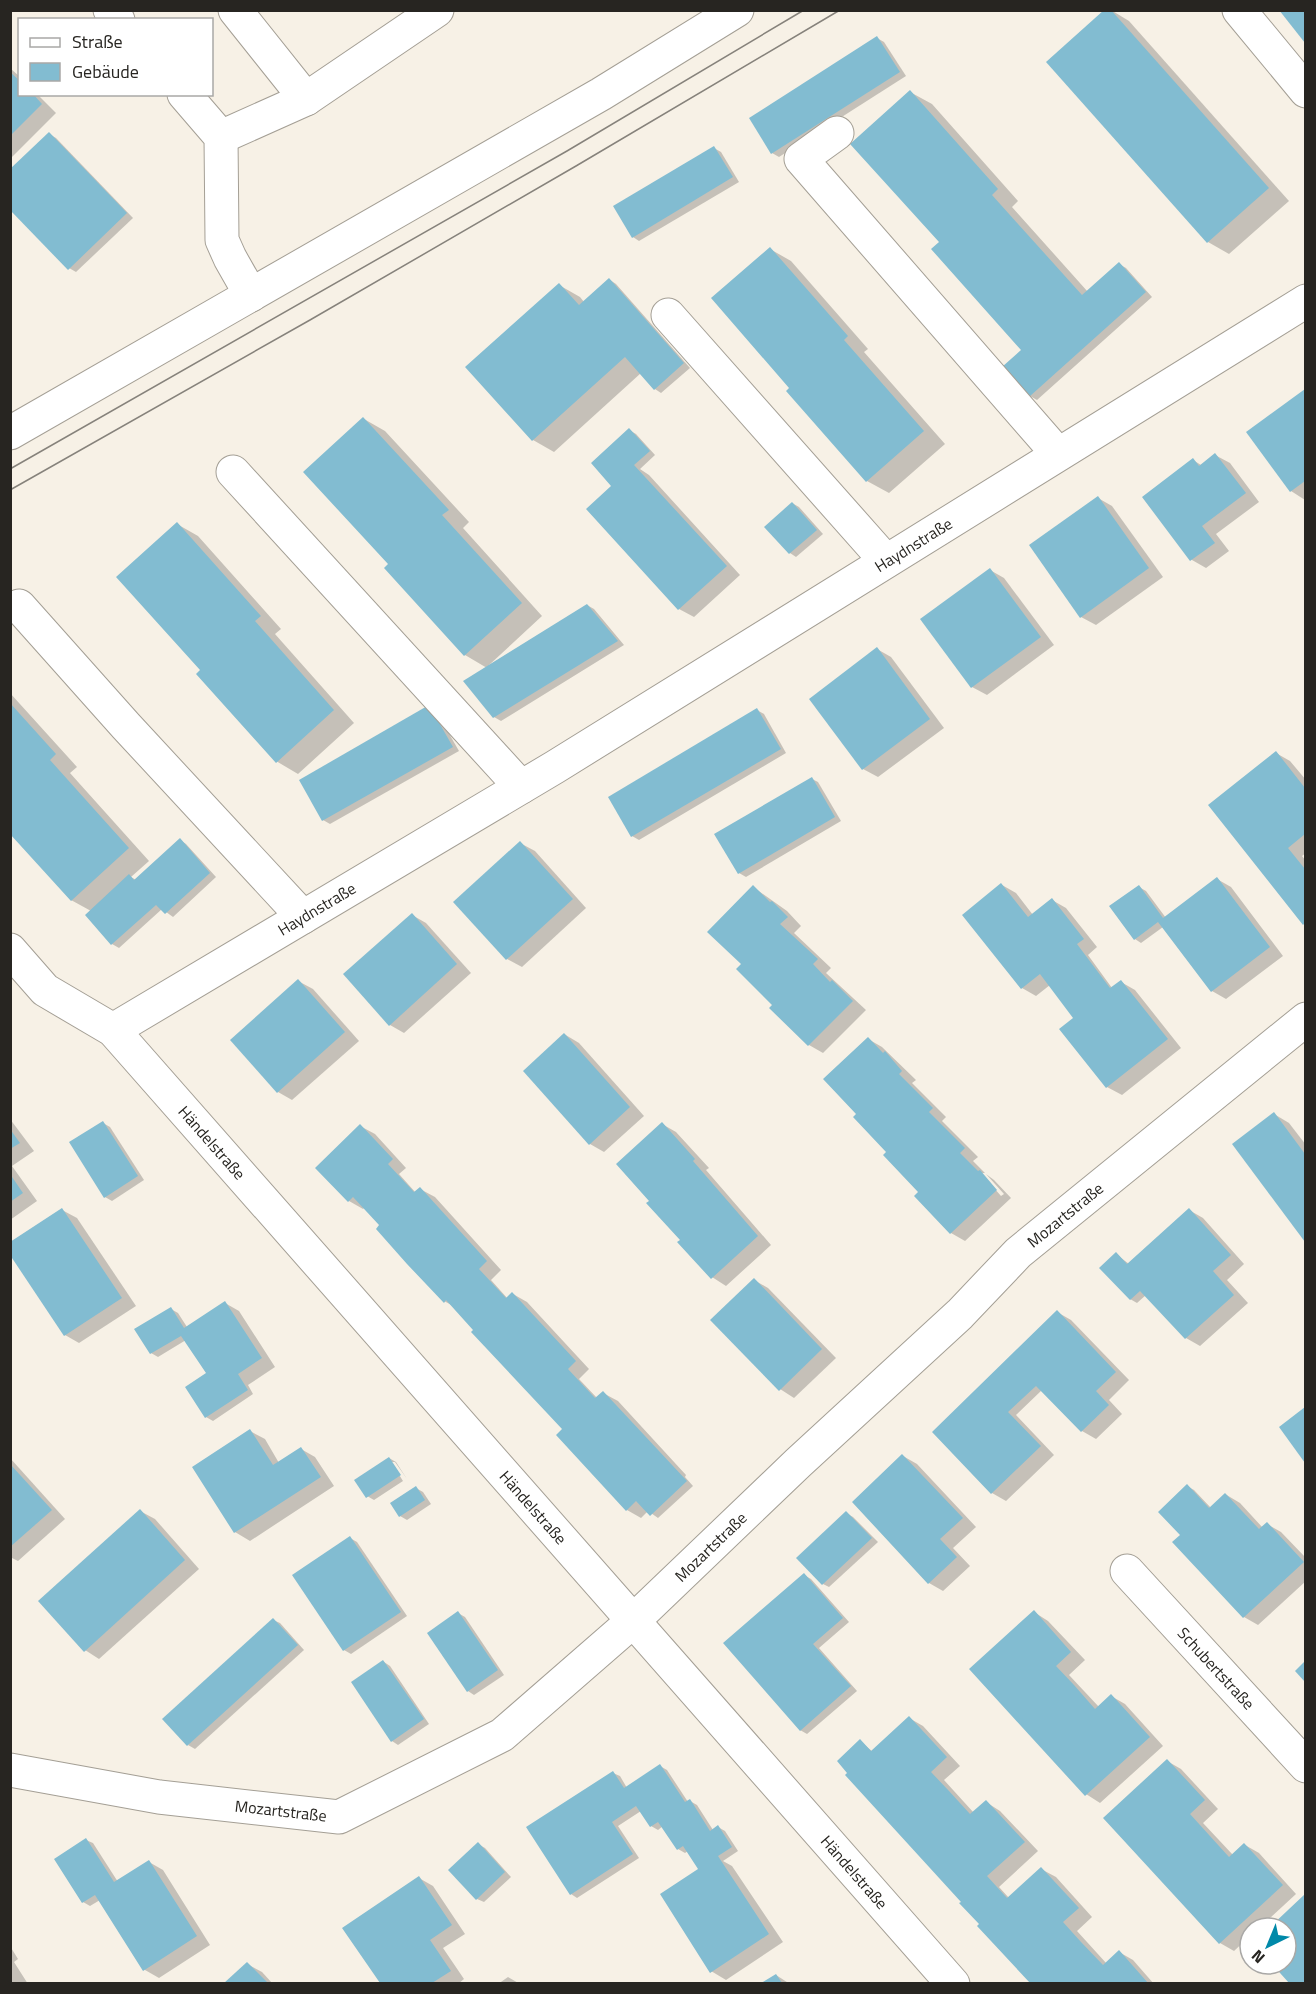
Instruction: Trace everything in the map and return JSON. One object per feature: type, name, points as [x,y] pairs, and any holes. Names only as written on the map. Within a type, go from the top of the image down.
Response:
[{"type":"street","points":[[235,10],[306,99]]},
{"type":"street","points":[[222,136],[306,99],[437,10]]},
{"type":"street","points":[[10,433],[601,94],[737,10]]},
{"type":"street","points":[[1239,10],[1305,91]]},
{"type":"street","points":[[186,96],[222,136],[222,240],[251,296]]},
{"type":"street","points":[[837,133],[801,159],[1058,454]]},
{"type":"street","name":"Haydnstraße","points":[[113,1030],[521,787],[1305,301]]},
{"type":"street","points":[[668,315],[886,561]]},
{"type":"street","points":[[233,472],[521,787]]},
{"type":"street","points":[[19,606],[126,726],[303,917]]},
{"type":"street","name":"Händelstraße","points":[[10,951],[45,990],[113,1030],[953,1983]]},
{"type":"street","name":"Mozartstraße","points":[[10,1770],[159,1797],[339,1817],[502,1736],[633,1621],[798,1463],[960,1314],[1018,1253],[1305,1019]]},
{"type":"street","name":"Schubertstraße","points":[[1127,1571],[1305,1766]]},
{"type":"building","points":[[1104,10],[1111,10],[1269,188],[1207,243],[1046,62]]},
{"type":"building","points":[[1279,10],[1305,10],[1305,43]]},
{"type":"building","points":[[877,36],[900,72],[771,154],[749,118]]},
{"type":"building","points":[[10,72],[18,79],[18,96],[35,96],[42,104],[10,136]]},
{"type":"building","points":[[910,90],[998,189],[992,195],[1082,295],[1119,262],[1146,292],[1029,397],[1002,367],[1021,350],[931,249],[939,242],[850,144]]},
{"type":"building","points":[[49,132],[127,213],[68,270],[10,210],[10,169]]},
{"type":"building","points":[[714,146],[733,177],[632,238],[613,206]]},
{"type":"building","points":[[770,247],[848,336],[844,340],[924,431],[866,482],[786,391],[789,388],[711,298]]},
{"type":"building","points":[[609,278],[684,363],[654,390],[625,357],[532,441],[465,367],[559,283],[579,305]]},
{"type":"building","points":[[1305,389],[1305,481],[1290,492],[1246,432]]},
{"type":"building","points":[[363,417],[449,510],[442,515],[522,603],[464,656],[384,568],[388,564],[303,472]]},
{"type":"building","points":[[629,428],[650,451],[634,465],[727,566],[678,610],[586,509],[611,486],[591,463]]},
{"type":"building","points":[[1215,453],[1246,493],[1202,526],[1215,543],[1190,561],[1142,497],[1193,458],[1199,466]]},
{"type":"building","points":[[1098,496],[1149,568],[1080,618],[1029,545]]},
{"type":"building","points":[[792,502],[817,530],[789,554],[764,527]]},
{"type":"building","points":[[177,522],[261,616],[255,621],[334,710],[276,763],[196,674],[200,670],[116,577]]},
{"type":"building","points":[[990,568],[1041,637],[971,688],[920,619]]},
{"type":"building","points":[[587,604],[618,641],[493,718],[463,681]]},
{"type":"building","points":[[877,647],[930,719],[862,770],[809,699]]},
{"type":"building","points":[[10,703],[56,754],[50,760],[129,848],[71,901],[10,834]]},
{"type":"building","points":[[429,705],[453,747],[322,821],[299,780]]},
{"type":"building","points":[[757,708],[781,749],[631,837],[608,797]]},
{"type":"building","points":[[1276,751],[1305,788],[1305,834],[1288,848],[1305,869],[1305,923],[1303,925],[1208,805]]},
{"type":"building","points":[[812,777],[835,817],[738,874],[714,834]]},
{"type":"building","points":[[180,838],[210,873],[165,914],[156,905],[111,945],[85,915],[129,874],[134,880]]},
{"type":"building","points":[[520,841],[573,899],[506,960],[453,902]]},
{"type":"building","points":[[1217,877],[1270,947],[1211,992],[1158,922],[1134,940],[1109,906],[1139,885],[1163,918]]},
{"type":"building","points":[[1001,883],[1028,917],[1052,898],[1084,939],[1077,944],[1110,988],[1121,980],[1168,1039],[1106,1088],[1059,1029],[1073,1018],[1040,974],[1021,989],[962,915]]},
{"type":"building","points":[[753,885],[788,917],[780,924],[818,959],[813,964],[853,1001],[808,1046],[769,1008],[772,1005],[736,969],[741,964],[707,932]]},
{"type":"building","points":[[412,913],[457,964],[389,1026],[343,974]]},
{"type":"building","points":[[298,979],[345,1032],[277,1093],[230,1040]]},
{"type":"building","points":[[564,1033],[630,1107],[589,1145],[523,1071]]},
{"type":"building","points":[[868,1037],[883,1053],[885,1051],[902,1071],[899,1074],[933,1108],[929,1112],[965,1148],[960,1153],[978,1171],[980,1170],[997,1190],[950,1234],[914,1196],[918,1192],[883,1155],[886,1152],[853,1117],[856,1114],[823,1079]]},
{"type":"building","points":[[1274,1112],[1305,1154],[1305,1242],[1232,1144]]},
{"type":"building","points":[[103,1121],[138,1176],[104,1198],[69,1142]]},
{"type":"building","points":[[662,1122],[758,1236],[711,1279],[677,1242],[680,1240],[646,1203],[649,1201],[616,1164]]},
{"type":"building","points":[[360,1124],[393,1159],[388,1164],[414,1192],[420,1187],[487,1261],[479,1269],[506,1298],[512,1292],[576,1361],[568,1369],[595,1398],[603,1391],[687,1481],[650,1516],[636,1501],[626,1511],[556,1435],[562,1429],[471,1332],[473,1330],[446,1300],[444,1303],[407,1264],[376,1229],[379,1225],[353,1197],[348,1202],[315,1168]]},
{"type":"building","points":[[10,1129],[20,1143],[10,1149]]},
{"type":"building","points":[[10,1174],[23,1193],[10,1202]]},
{"type":"building","points":[[62,1208],[122,1298],[64,1336],[10,1255],[10,1242]]},
{"type":"building","points":[[1189,1208],[1231,1255],[1213,1271],[1234,1295],[1185,1339],[1140,1291],[1130,1300],[1099,1268],[1116,1252],[1127,1264]]},
{"type":"building","points":[[754,1278],[822,1349],[779,1391],[710,1320]]},
{"type":"building","points":[[225,1301],[262,1358],[238,1374],[248,1390],[205,1418],[185,1387],[206,1373],[181,1336],[150,1354],[134,1329],[171,1307],[184,1328]]},
{"type":"building","points":[[1057,1310],[1116,1372],[1096,1391],[1109,1405],[1081,1432],[1036,1386],[1008,1412],[1041,1446],[991,1494],[932,1432]]},
{"type":"building","points":[[1305,1407],[1305,1463],[1279,1427]]},
{"type":"building","points":[[250,1429],[273,1465],[301,1447],[321,1477],[234,1533],[192,1467]]},
{"type":"building","points":[[902,1454],[963,1518],[940,1539],[957,1557],[928,1584],[852,1502]]},
{"type":"building","points":[[389,1457],[401,1475],[366,1498],[354,1480]]},
{"type":"building","points":[[10,1464],[52,1510],[10,1547]]},
{"type":"building","points":[[1187,1484],[1209,1508],[1225,1493],[1259,1529],[1267,1522],[1304,1562],[1243,1618],[1172,1542],[1180,1535],[1158,1512]]},
{"type":"building","points":[[416,1486],[425,1500],[399,1517],[390,1503]]},
{"type":"building","points":[[140,1509],[185,1560],[84,1652],[38,1601]]},
{"type":"building","points":[[846,1511],[872,1538],[822,1585],[796,1558]]},
{"type":"building","points":[[350,1536],[401,1612],[343,1651],[292,1575]]},
{"type":"building","points":[[804,1573],[843,1618],[813,1644],[851,1686],[800,1731],[723,1643]]},
{"type":"building","points":[[1034,1610],[1071,1652],[1056,1666],[1095,1709],[1111,1694],[1150,1737],[1085,1796],[969,1669]]},
{"type":"building","points":[[458,1611],[498,1670],[467,1692],[427,1633]]},
{"type":"building","points":[[273,1618],[298,1645],[187,1746],[162,1719]]},
{"type":"building","points":[[383,1660],[424,1719],[391,1742],[351,1682]]},
{"type":"building","points":[[1305,1661],[1305,1682],[1295,1671]]},
{"type":"building","points":[[909,1716],[947,1757],[931,1772],[970,1814],[986,1800],[1025,1842],[987,1876],[1007,1898],[1041,1867],[1079,1908],[1063,1922],[1081,1942],[1103,1965],[1119,1950],[1148,1983],[1030,1983],[977,1926],[979,1924],[959,1903],[961,1902],[845,1775],[847,1773],[837,1761],[860,1739],[871,1751]]},
{"type":"building","points":[[1167,1759],[1205,1800],[1190,1814],[1229,1857],[1244,1843],[1283,1885],[1249,1916],[1238,1916],[1238,1926],[1219,1944],[1103,1818]]},
{"type":"building","points":[[660,1764],[685,1802],[690,1799],[710,1831],[718,1825],[732,1847],[718,1856],[769,1934],[710,1973],[660,1894],[698,1869],[683,1846],[677,1850],[658,1822],[650,1827],[636,1806],[612,1822],[633,1854],[570,1895],[526,1827],[613,1771],[624,1788]]},
{"type":"building","points":[[86,1838],[114,1882],[149,1860],[197,1936],[143,1971],[95,1895],[82,1903],[54,1859]]},
{"type":"building","points":[[478,1842],[505,1872],[476,1900],[448,1870]]},
{"type":"building","points":[[419,1876],[452,1925],[430,1940],[451,1971],[432,1983],[380,1983],[342,1928]]},
{"type":"building","points":[[1305,1894],[1305,1983],[1289,1983],[1283,1976],[1298,1976],[1298,1916],[1282,1916]]},
{"type":"building","points":[[247,1962],[268,1983],[224,1983]]},
{"type":"building","points":[[776,1974],[782,1983],[761,1983]]},
{"type":"tram line","points":[[10,469],[567,151],[804,10]]},
{"type":"tram line","points":[[10,490],[310,320],[840,10]]}]
